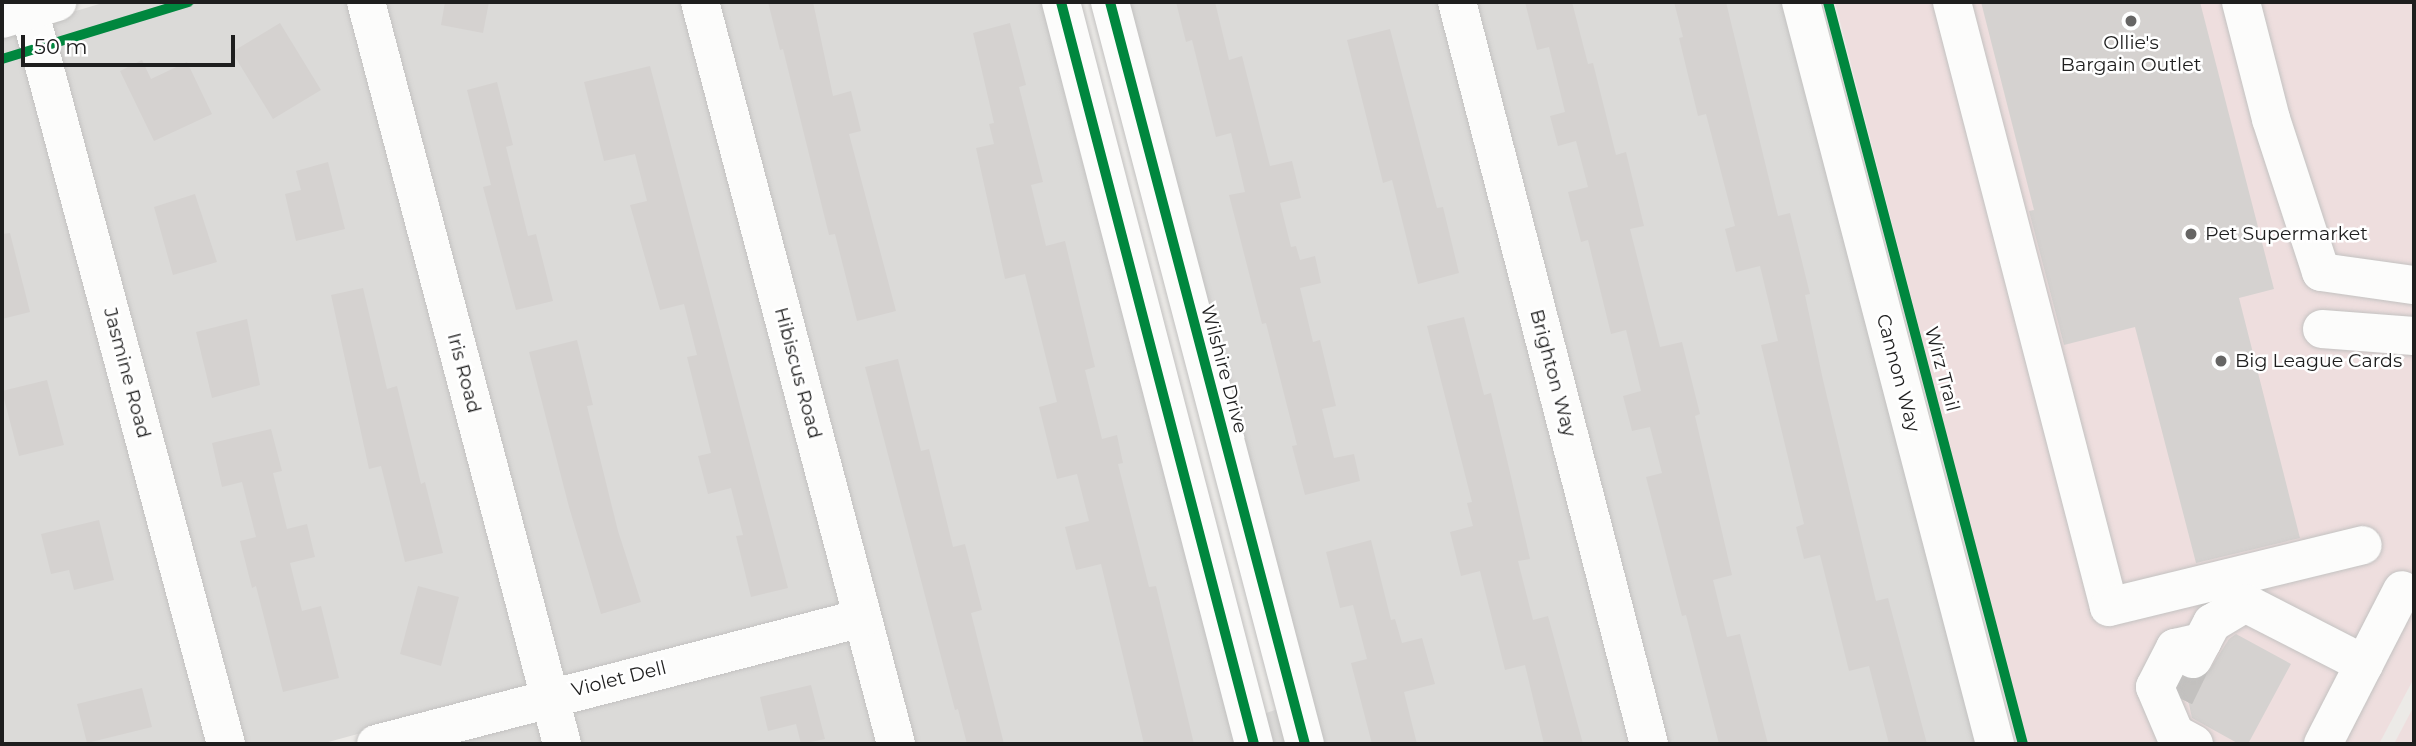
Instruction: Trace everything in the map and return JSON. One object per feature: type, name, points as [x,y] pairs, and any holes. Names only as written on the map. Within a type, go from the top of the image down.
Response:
[{"type":"street","name":"Iris Road","points":[[366,2],[562,744]]},
{"type":"street","name":"Hibiscus Road","points":[[700,2],[896,744]]},
{"type":"street","points":[[1061,2],[1254,744]]},
{"type":"street","name":"Wilshire Drive","points":[[1110,2],[1305,744]]},
{"type":"street","name":"Brighton Way","points":[[1457,2],[1649,744]]},
{"type":"street","name":"Cannon Way","points":[[1801,2],[1995,744]]},
{"type":"street","points":[[1952,2],[2109,607],[2240,589],[2363,545]]},
{"type":"street","points":[[2241,2],[2271,119],[2320,272],[2414,285]]},
{"type":"street","name":"Jasmine Road","points":[[29,8],[226,744]]},
{"type":"street","points":[[1088,111],[1135,96]]},
{"type":"street","points":[[2322,329],[2414,337]]},
{"type":"street","points":[[2194,744],[2175,734],[2170,705],[2155,687],[2175,648],[2197,651],[2212,623],[2240,589]]},
{"type":"street","points":[[2240,589],[2364,664]]},
{"type":"street","points":[[2323,744],[2402,590]]},
{"type":"street","name":"Violet Dell","points":[[376,744],[862,618]]},
{"type":"street","points":[[1244,705],[1290,690]]},
{"type":"shaded area","points":[[106,2],[349,2],[530,687],[321,744],[243,744],[49,19]]},
{"type":"shaded area","points":[[383,2],[683,2],[842,608],[562,679]]},
{"type":"shaded area","points":[[717,2],[1044,2],[1067,103],[1237,744],[913,744]]},
{"type":"shaded area","points":[[1128,2],[1440,2],[1632,744],[1322,744]]},
{"type":"shaded area","points":[[1474,2],[1784,2],[1978,744],[1666,744]]},
{"type":"shaded area","points":[[1835,2],[2414,2],[2414,678],[2379,744],[2026,744]]},
{"type":"shaded area","points":[[18,29],[209,744],[2,744],[2,34]]},
{"type":"shaded area","points":[[850,636],[879,744],[579,744],[569,707]]},
{"type":"shaded area","points":[[2414,706],[2414,744],[2394,744]]},
{"type":"shaded area","points":[[1278,709],[1287,744],[1271,744],[1263,714]]},
{"type":"shaded area","points":[[537,716],[545,744],[432,744]]},
{"type":"building","points":[[445,2],[489,2],[483,33],[441,25]]},
{"type":"building","points":[[768,2],[813,2],[833,96],[851,91],[861,131],[849,134],[896,311],[857,321],[835,234],[829,235],[783,49],[780,50]]},
{"type":"building","points":[[1176,2],[1215,2],[1229,60],[1242,56],[1270,166],[1292,161],[1301,198],[1280,203],[1291,247],[1296,246],[1300,260],[1315,256],[1321,283],[1300,288],[1313,342],[1320,340],[1336,406],[1322,409],[1334,458],[1354,454],[1360,481],[1305,495],[1292,446],[1297,445],[1266,323],[1262,324],[1229,195],[1245,192],[1231,133],[1216,137],[1192,40],[1186,42]]},
{"type":"building","points":[[1525,2],[1572,2],[1588,64],[1593,63],[1616,155],[1626,152],[1644,226],[1630,229],[1660,347],[1682,342],[1700,414],[1695,416],[1732,575],[1713,580],[1727,637],[1740,634],[1768,744],[1719,744],[1686,615],[1682,616],[1646,477],[1662,473],[1650,427],[1632,431],[1623,396],[1641,391],[1626,330],[1611,334],[1588,240],[1581,242],[1568,192],[1588,187],[1576,141],[1558,146],[1550,116],[1565,112],[1549,47],[1537,50]]},
{"type":"building","points":[[1674,2],[1726,2],[1778,216],[1790,213],[1810,294],[1805,295],[1823,380],[1876,601],[1888,598],[1927,744],[1889,744],[1869,666],[1849,671],[1820,555],[1804,559],[1796,527],[1804,524],[1761,345],[1778,341],[1760,266],[1736,272],[1725,229],[1735,226],[1706,114],[1698,116],[1679,38],[1683,37]]},
{"type":"building","points":[[1981,2],[2200,2],[2274,289],[2239,298],[2300,538],[2196,563],[2135,327],[2064,345],[2029,211],[2034,210]]},
{"type":"building","points":[[280,23],[321,90],[273,119],[232,52]]},
{"type":"building","points":[[1010,23],[1026,85],[1019,87],[1043,182],[1031,185],[1046,246],[1065,241],[1095,367],[1085,370],[1102,439],[1117,435],[1123,463],[1118,464],[1149,587],[1156,586],[1194,744],[1144,744],[1101,564],[1076,570],[1065,527],[1089,521],[1077,474],[1057,479],[1039,407],[1057,402],[1025,274],[1005,279],[976,148],[994,144],[989,124],[994,123],[973,33]]},
{"type":"building","points":[[1390,29],[1437,208],[1443,207],[1459,273],[1418,284],[1392,180],[1383,183],[1347,40]]},
{"type":"building","points":[[142,60],[151,79],[187,62],[212,114],[154,141],[120,71]]},
{"type":"building","points":[[650,66],[788,588],[751,597],[736,536],[743,535],[731,488],[708,494],[698,456],[711,453],[687,357],[697,355],[684,304],[660,310],[630,205],[647,201],[635,154],[604,161],[584,82]]},
{"type":"building","points":[[497,82],[513,145],[506,147],[528,236],[536,234],[553,301],[516,310],[483,187],[491,185],[467,90]]},
{"type":"building","points":[[328,162],[345,229],[296,241],[285,194],[301,190],[296,171]]},
{"type":"building","points":[[195,194],[217,262],[173,275],[154,207]]},
{"type":"building","points":[[10,233],[30,312],[2,319],[2,234]]},
{"type":"building","points":[[363,288],[387,389],[397,386],[421,484],[425,482],[443,553],[405,562],[381,466],[369,469],[331,295]]},
{"type":"building","points":[[1464,317],[1484,395],[1491,393],[1530,559],[1518,561],[1533,620],[1548,616],[1583,744],[1544,744],[1525,665],[1505,670],[1480,571],[1461,576],[1450,532],[1473,526],[1467,503],[1472,502],[1427,326]]},
{"type":"building","points":[[247,319],[260,385],[212,398],[196,332]]},
{"type":"building","points":[[577,340],[593,405],[587,406],[618,531],[641,602],[601,614],[569,507],[529,352]]},
{"type":"building","points":[[898,359],[921,451],[929,449],[953,547],[965,544],[982,610],[971,613],[1004,744],[967,744],[958,709],[955,710],[865,367]]},
{"type":"building","points":[[47,380],[64,445],[19,456],[2,391]]},
{"type":"building","points":[[271,429],[282,471],[273,473],[287,529],[307,524],[315,557],[290,563],[302,611],[321,606],[339,678],[283,692],[256,586],[252,588],[240,541],[256,537],[242,482],[222,487],[212,443]]},
{"type":"building","points":[[99,520],[114,580],[74,590],[69,570],[51,574],[41,534]]},
{"type":"building","points":[[1371,540],[1391,620],[1395,619],[1402,643],[1422,638],[1435,684],[1404,692],[1417,744],[1372,744],[1351,663],[1367,659],[1353,605],[1340,608],[1326,552]]},
{"type":"building","points":[[418,586],[459,597],[441,666],[400,654]]},
{"type":"building","points":[[2236,634],[2291,664],[2248,744],[2239,744],[2192,718],[2189,704],[2179,688],[2184,679],[2194,681],[2205,677],[2229,639]]},
{"type":"building","points":[[811,685],[825,739],[801,744],[796,724],[768,731],[760,697]]},
{"type":"building","points":[[142,688],[152,727],[87,743],[77,704]]},
{"type":"tunnel","points":[[2175,696],[2193,659]]},
{"type":"cycle path","points":[[2,59],[189,2]]},
{"type":"cycle path","points":[[1061,2],[1254,744]]},
{"type":"cycle path","points":[[1110,2],[1305,744]]},
{"type":"cycle path","name":"Wirz Trail","points":[[1828,2],[2023,744]]},
{"type":"place","name":"Ollie's Bargain Outlet","points":[[2131,21]]},
{"type":"place","name":"Pet Supermarket","points":[[2191,234]]},
{"type":"place","name":"Big League Cards","points":[[2221,361]]}]
